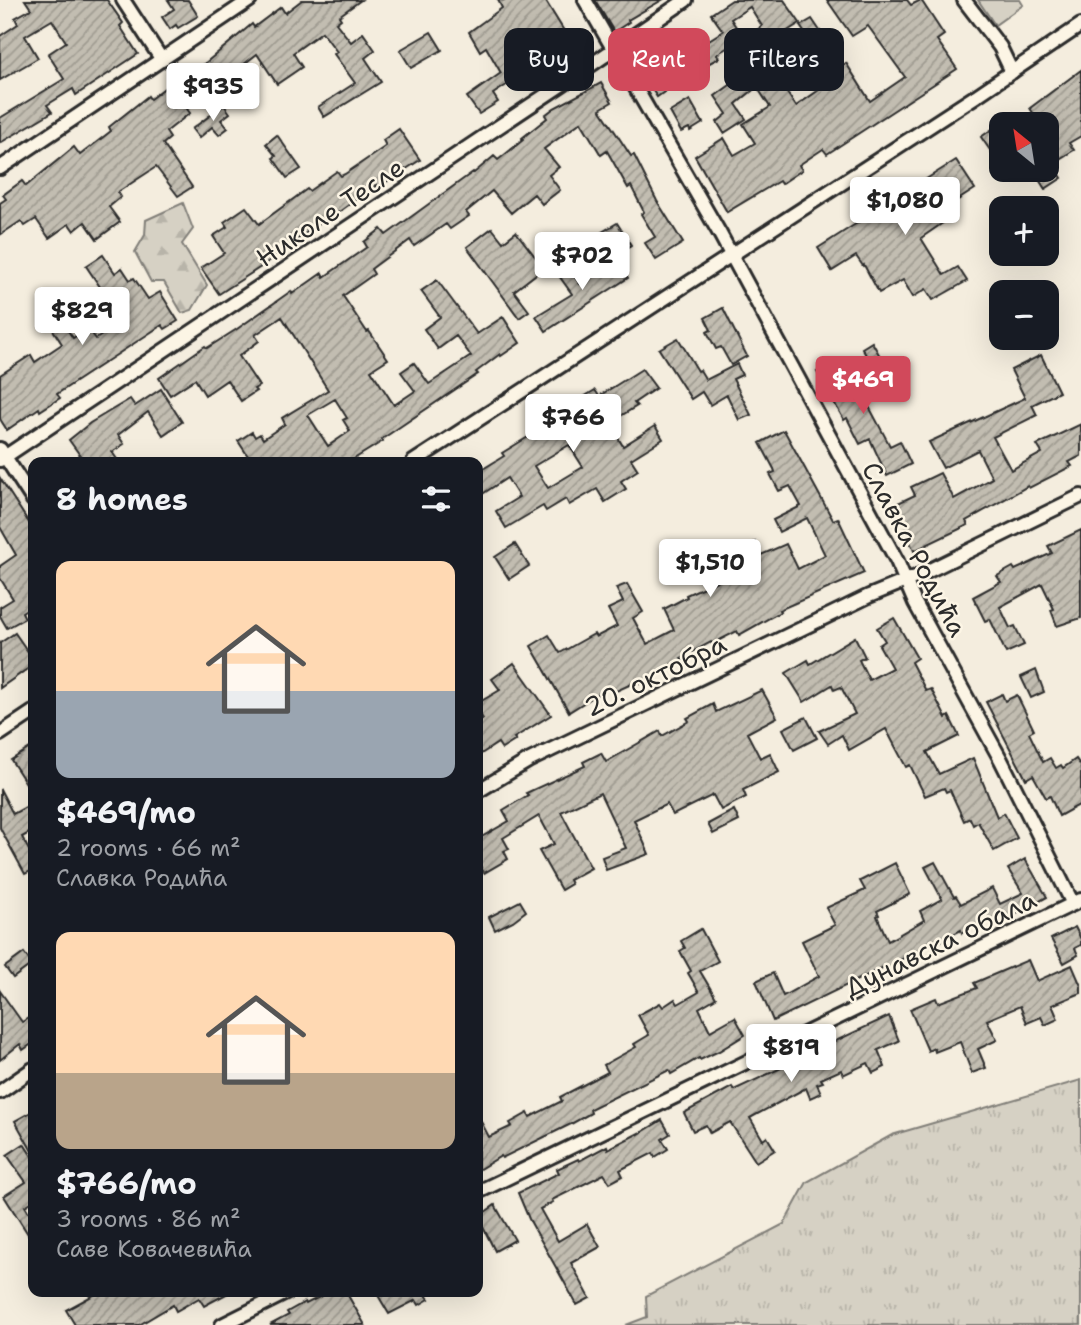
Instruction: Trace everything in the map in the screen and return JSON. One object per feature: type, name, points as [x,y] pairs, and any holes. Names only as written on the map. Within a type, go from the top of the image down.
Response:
[{"type":"street","points":[[122,0],[162,60]]},
{"type":"street","points":[[0,169],[250,0]]},
{"type":"street","name":"Славка Родића","points":[[585,0],[608,43]]},
{"type":"street","name":"Николе Тесле","points":[[645,28],[686,0]]},
{"type":"street","points":[[964,0],[1000,47],[1012,72]]},
{"type":"street","points":[[421,457],[1081,25]]},
{"type":"street","name":"Николе Тесле","points":[[2,455],[608,53]]},
{"type":"street","name":"Славка Родића","points":[[636,91],[731,255],[891,549],[915,603],[1077,902]]},
{"type":"street","points":[[2,455],[28,493]]},
{"type":"street","name":"20. октобра","points":[[483,787],[528,761],[1081,496]]},
{"type":"street","points":[[0,734],[28,715]]},
{"type":"street","name":"Дунавска обала","points":[[483,1190],[1077,902]]},
{"type":"street","points":[[0,1092],[28,1072]]},
{"type":"street","points":[[222,1325],[278,1297]]},
{"type":"green space","points":[[978,0],[1020,0],[1023,5],[995,25]]},
{"type":"green space","points":[[183,203],[193,229],[182,244],[207,285],[192,310],[182,313],[164,282],[151,282],[135,252],[145,235],[146,220]]},
{"type":"green space","points":[[1081,1080],[1081,1325],[626,1325],[647,1317],[646,1296],[784,1224],[807,1182],[892,1135]]},
{"type":"building","points":[[25,0],[107,0],[123,23],[120,26],[138,54],[76,95],[73,89],[47,105],[52,112],[0,143],[0,118],[64,79],[48,54],[66,42],[52,20],[25,36],[38,58],[0,80],[0,36],[18,24],[15,18],[31,9]]},
{"type":"building","points":[[168,0],[188,0],[198,16],[178,28],[176,25],[170,29],[162,17],[174,9]]},
{"type":"building","points":[[302,0],[361,0],[339,16],[341,19],[336,23],[351,42],[363,33],[375,50],[365,58],[381,82],[324,117],[318,107],[355,83],[322,32],[293,53],[302,67],[277,84],[257,54],[187,109],[190,113],[166,132],[170,138],[163,144],[192,187],[178,196],[156,167],[118,192],[121,197],[109,207],[120,222],[97,239],[85,222],[74,231],[69,224],[49,238],[36,219],[25,226],[21,221],[0,235],[0,203],[6,199],[3,195],[22,181],[26,186],[74,147],[80,155],[111,131],[109,127],[148,96],[150,99],[175,80],[179,85],[252,24],[254,27],[281,7],[285,13]]},
{"type":"building","points":[[498,0],[545,0],[562,28],[504,28],[504,87],[493,94],[498,102],[479,114],[467,97],[501,73],[486,47],[480,51],[469,32],[502,8]]},
{"type":"building","points":[[595,0],[662,0],[628,20],[629,22],[620,28],[612,28]]},
{"type":"building","points":[[732,0],[784,0],[800,23],[792,28],[760,28],[762,26],[750,7],[731,19],[737,28],[724,28],[724,50],[717,54],[719,58],[710,63],[710,39],[723,31],[711,14]]},
{"type":"building","points":[[827,0],[907,0],[911,5],[921,0],[944,35],[937,40],[957,69],[827,154],[823,149],[799,165],[802,170],[781,184],[779,181],[727,212],[695,156],[724,138],[734,155],[755,143],[743,124],[770,107],[760,91],[786,91],[796,106],[818,91],[844,91],[846,63],[870,101],[905,77],[868,26],[852,36]]},
{"type":"building","points":[[812,19],[818,28],[801,28],[800,26]]},
{"type":"building","points":[[431,32],[442,50],[411,68],[400,50]]},
{"type":"building","points":[[1081,70],[1081,136],[1069,143],[1074,150],[1059,159],[1059,112],[1032,112],[1030,108]]},
{"type":"building","points":[[601,83],[612,102],[600,109],[631,156],[634,155],[657,201],[683,243],[656,260],[645,243],[655,237],[641,214],[644,212],[631,186],[628,188],[607,151],[601,155],[581,122],[544,149],[559,167],[549,175],[560,190],[542,204],[534,194],[511,213],[492,191],[466,212],[469,216],[450,229],[446,224],[414,246],[410,240],[371,269],[374,274],[343,296],[388,359],[371,370],[394,405],[415,391],[401,372],[414,363],[429,384],[471,356],[456,336],[438,349],[424,329],[440,317],[421,291],[437,280],[477,334],[503,317],[520,343],[501,356],[500,354],[476,372],[478,374],[382,439],[383,441],[357,457],[249,457],[238,441],[252,432],[255,437],[260,434],[263,439],[285,424],[282,418],[328,390],[282,317],[255,335],[259,341],[239,356],[259,386],[254,389],[256,391],[241,401],[227,380],[205,395],[195,379],[170,395],[159,378],[291,291],[292,294],[322,273],[324,277],[367,247],[364,242],[381,229],[386,235],[494,156],[498,160],[547,118],[545,115],[554,108],[586,91],[594,91],[594,87]],"holes":[[[335,399],[347,418],[343,420],[350,431],[328,446],[308,415]]]},
{"type":"building","points":[[724,89],[752,91],[736,104],[746,119],[724,133],[717,122],[727,114],[715,96]]},
{"type":"building","points":[[653,91],[666,91],[657,97]]},
{"type":"building","points":[[690,100],[703,123],[690,131],[689,128],[681,132],[670,112]]},
{"type":"building","points":[[224,105],[230,113],[221,120],[228,128],[219,135],[212,127],[199,138],[192,129]]},
{"type":"building","points":[[399,129],[420,160],[377,188],[376,185],[324,223],[322,221],[264,265],[219,294],[201,268],[224,253],[213,236],[227,227],[224,222],[246,207],[259,224],[337,171],[341,176],[345,174],[386,146],[383,140]]},
{"type":"building","points":[[989,131],[989,149],[981,137]]},
{"type":"building","points":[[277,135],[301,169],[287,178],[273,158],[276,156],[266,144]]},
{"type":"building","points":[[956,160],[975,189],[944,209],[950,218],[921,238],[944,275],[958,267],[967,281],[933,300],[926,289],[913,297],[903,280],[879,293],[856,256],[832,271],[818,248]]},
{"type":"building","points":[[1041,182],[1056,182],[1045,189]]},
{"type":"building","points":[[617,223],[631,245],[617,255],[602,232]]},
{"type":"building","points":[[492,228],[503,242],[516,232],[544,268],[514,291],[529,311],[519,318],[467,247]]},
{"type":"building","points":[[103,255],[115,273],[122,268],[130,280],[134,278],[148,299],[160,292],[178,321],[165,329],[162,325],[57,394],[60,398],[40,411],[39,408],[7,430],[0,419],[0,375],[31,355],[35,362],[62,344],[48,322],[58,316],[73,338],[88,328],[96,339],[123,321],[86,266]]},
{"type":"building","points":[[616,258],[628,278],[546,331],[536,316],[572,294],[554,269],[564,262],[580,284]]},
{"type":"building","points":[[723,308],[747,356],[731,365],[721,347],[716,349],[707,332],[711,330],[705,318]]},
{"type":"building","points":[[678,338],[706,380],[737,364],[742,375],[733,379],[751,415],[739,420],[727,395],[710,405],[702,392],[691,399],[659,349]]},
{"type":"building","points":[[872,342],[889,372],[878,377],[862,348]]},
{"type":"building","points":[[1041,355],[1059,392],[1032,405],[1037,415],[993,437],[1011,470],[1042,453],[1037,445],[1081,424],[1081,456],[1069,462],[1072,466],[1029,488],[1028,486],[966,521],[968,525],[914,551],[904,529],[908,528],[896,504],[915,495],[911,487],[940,473],[954,499],[992,478],[978,450],[943,468],[929,442],[1025,398],[1011,370]]},
{"type":"building","points":[[840,361],[852,389],[874,378],[881,393],[866,401],[890,446],[900,441],[911,464],[887,476],[870,439],[860,444],[847,418],[844,420],[817,372]]},
{"type":"building","points":[[642,369],[656,388],[634,403],[637,406],[609,423],[623,446],[655,426],[663,439],[631,459],[638,470],[621,481],[626,489],[605,502],[597,489],[569,505],[566,499],[546,511],[543,506],[506,528],[496,511],[519,497],[507,478],[483,494],[483,469],[504,456],[502,453],[577,407],[574,403],[595,390],[599,396]],"holes":[[[569,445],[583,467],[548,488],[534,466]]]},
{"type":"building","points":[[161,389],[182,422],[163,435],[148,412],[118,435],[124,444],[112,452],[116,457],[81,457],[69,440],[90,423],[130,399],[135,406]]},
{"type":"building","points":[[784,430],[833,520],[838,518],[864,573],[779,610],[780,612],[739,635],[737,631],[712,644],[711,642],[640,684],[638,681],[612,693],[609,687],[569,712],[531,646],[549,635],[560,653],[594,634],[596,637],[617,626],[608,609],[623,602],[616,588],[627,584],[643,612],[633,618],[647,644],[674,630],[664,609],[687,597],[686,595],[737,572],[729,554],[755,542],[761,555],[786,544],[798,569],[825,555],[807,518],[779,532],[773,520],[801,506],[790,486],[779,491],[770,474],[775,472],[774,469],[760,443]]},
{"type":"building","points":[[0,478],[28,521],[28,608],[22,612],[25,618],[7,628],[0,616],[0,607],[13,599],[0,578],[0,566],[16,555],[0,527]]},
{"type":"building","points":[[1081,530],[1081,618],[1057,626],[1051,610],[1054,609],[1042,584],[1000,607],[1010,628],[1015,626],[1024,645],[1006,653],[990,619],[985,621],[973,597],[1001,582],[997,576],[1013,567],[1015,570],[1052,553],[1048,546]]},
{"type":"building","points":[[515,544],[529,566],[509,579],[495,557]]},
{"type":"building","points":[[894,618],[917,658],[911,662],[926,691],[931,689],[959,736],[927,752],[939,774],[973,758],[997,817],[1004,813],[1017,838],[994,851],[978,822],[973,825],[970,818],[964,821],[950,790],[946,792],[944,788],[925,796],[910,765],[906,767],[886,729],[849,750],[842,735],[828,744],[819,731],[855,714],[841,687],[834,690],[832,685],[804,702],[786,673],[808,660],[810,664],[855,637],[865,657],[859,660],[869,680],[892,668],[879,645],[885,641],[877,628]]},
{"type":"building","points":[[15,633],[28,652],[28,668],[0,688],[0,643]]},
{"type":"building","points":[[514,663],[551,715],[514,738],[516,740],[502,749],[498,743],[483,753],[483,700],[500,690],[492,679]]},
{"type":"building","points":[[1036,670],[1044,692],[1031,698],[1021,677]]},
{"type":"building","points":[[762,690],[777,717],[747,733],[760,758],[770,753],[779,772],[743,790],[746,797],[721,810],[713,795],[673,815],[667,804],[634,820],[649,854],[606,870],[602,857],[626,848],[600,793],[561,812],[591,868],[569,880],[571,884],[561,890],[539,851],[554,844],[539,816],[503,838],[509,849],[504,851],[508,859],[484,873],[483,836],[509,821],[503,810],[528,795],[526,793],[585,766],[583,762],[601,753],[606,762],[660,731],[662,736],[713,704],[716,712]]},
{"type":"building","points":[[1002,694],[1005,701],[1017,695],[1034,730],[1029,733],[1043,762],[1050,758],[1056,768],[1061,765],[1063,768],[1076,759],[1081,766],[1081,804],[1059,816],[1050,796],[1046,798],[1033,775],[1026,779],[986,702]]},
{"type":"building","points":[[806,717],[817,738],[794,750],[783,729]]},
{"type":"building","points":[[28,749],[28,786],[11,760]]},
{"type":"building","points":[[0,789],[13,814],[28,806],[28,834],[22,837],[28,848],[28,872],[25,874],[0,828]]},
{"type":"building","points":[[734,810],[739,821],[713,834],[708,824]]},
{"type":"building","points":[[1025,859],[1047,897],[994,926],[990,918],[937,943],[935,940],[897,962],[899,965],[888,970],[886,966],[773,1021],[756,981],[773,973],[783,996],[819,976],[802,941],[835,925],[826,908],[865,890],[860,881],[895,863],[910,894],[877,911],[888,941],[924,920],[920,911],[942,899],[925,867],[935,862],[954,897],[956,896],[961,904],[992,888],[1000,904],[1023,893],[1008,869]]},
{"type":"building","points":[[520,901],[526,911],[495,930],[489,917]]},
{"type":"building","points":[[1075,927],[1081,939],[1081,945],[1075,948],[1078,955],[1064,963],[1051,939]]},
{"type":"building","points":[[701,929],[718,961],[700,971],[716,998],[699,1008],[710,1031],[735,1017],[745,1035],[671,1074],[669,1070],[590,1109],[591,1113],[571,1124],[483,1167],[483,1126],[489,1137],[512,1126],[510,1123],[528,1113],[530,1117],[562,1101],[560,1097],[608,1072],[604,1065],[636,1047],[634,1044],[649,1035],[638,1015],[660,1003],[663,1007],[675,999],[678,1004],[699,992],[680,951],[685,948],[681,941]]},
{"type":"building","points":[[24,953],[28,958],[28,967],[13,978],[5,967]]},
{"type":"building","points":[[1028,960],[1037,981],[1072,965],[1081,986],[1081,993],[1052,1005],[1058,1019],[1045,1025],[1041,1017],[1027,1023],[1020,1006],[987,1020],[997,1040],[978,1049],[986,1068],[972,1073],[960,1042],[935,1052],[934,1048],[928,1051],[910,1009],[936,998],[938,1003],[977,988],[974,983]]},
{"type":"building","points":[[0,991],[22,1022],[28,1018],[28,1046],[23,1050],[20,1044],[0,1060]]},
{"type":"building","points":[[889,1016],[899,1041],[878,1050],[885,1067],[873,1073],[868,1063],[843,1075],[841,1070],[821,1079],[823,1082],[817,1084],[821,1093],[810,1098],[806,1088],[750,1118],[763,1140],[767,1137],[775,1150],[756,1162],[730,1122],[710,1133],[706,1125],[693,1131],[684,1113],[732,1087],[734,1090],[794,1062],[793,1058],[809,1051],[810,1053]]},
{"type":"building","points":[[28,1114],[28,1144],[15,1121]]},
{"type":"building","points":[[662,1120],[670,1134],[662,1139],[668,1149],[655,1157],[653,1153],[620,1170],[623,1176],[610,1183],[604,1174],[552,1200],[553,1202],[540,1209],[558,1241],[587,1224],[600,1247],[571,1263],[590,1298],[577,1305],[529,1219],[518,1193],[559,1173],[557,1169],[607,1146],[608,1149]]},
{"type":"building","points":[[24,1144],[28,1150],[28,1204],[25,1206],[28,1211],[28,1234],[4,1196],[26,1182],[7,1155]]},
{"type":"building","points":[[495,1205],[515,1240],[495,1251],[483,1227],[483,1213]]},
{"type":"building","points":[[90,1297],[221,1297],[204,1306],[199,1298],[176,1311],[173,1305],[139,1325],[75,1325],[66,1310]]},
{"type":"building","points":[[319,1297],[349,1297],[365,1325],[270,1325],[289,1315],[287,1312],[305,1302],[306,1304]]},
{"type":"building","points":[[379,1297],[429,1299],[419,1305],[416,1300],[389,1314]]}]
